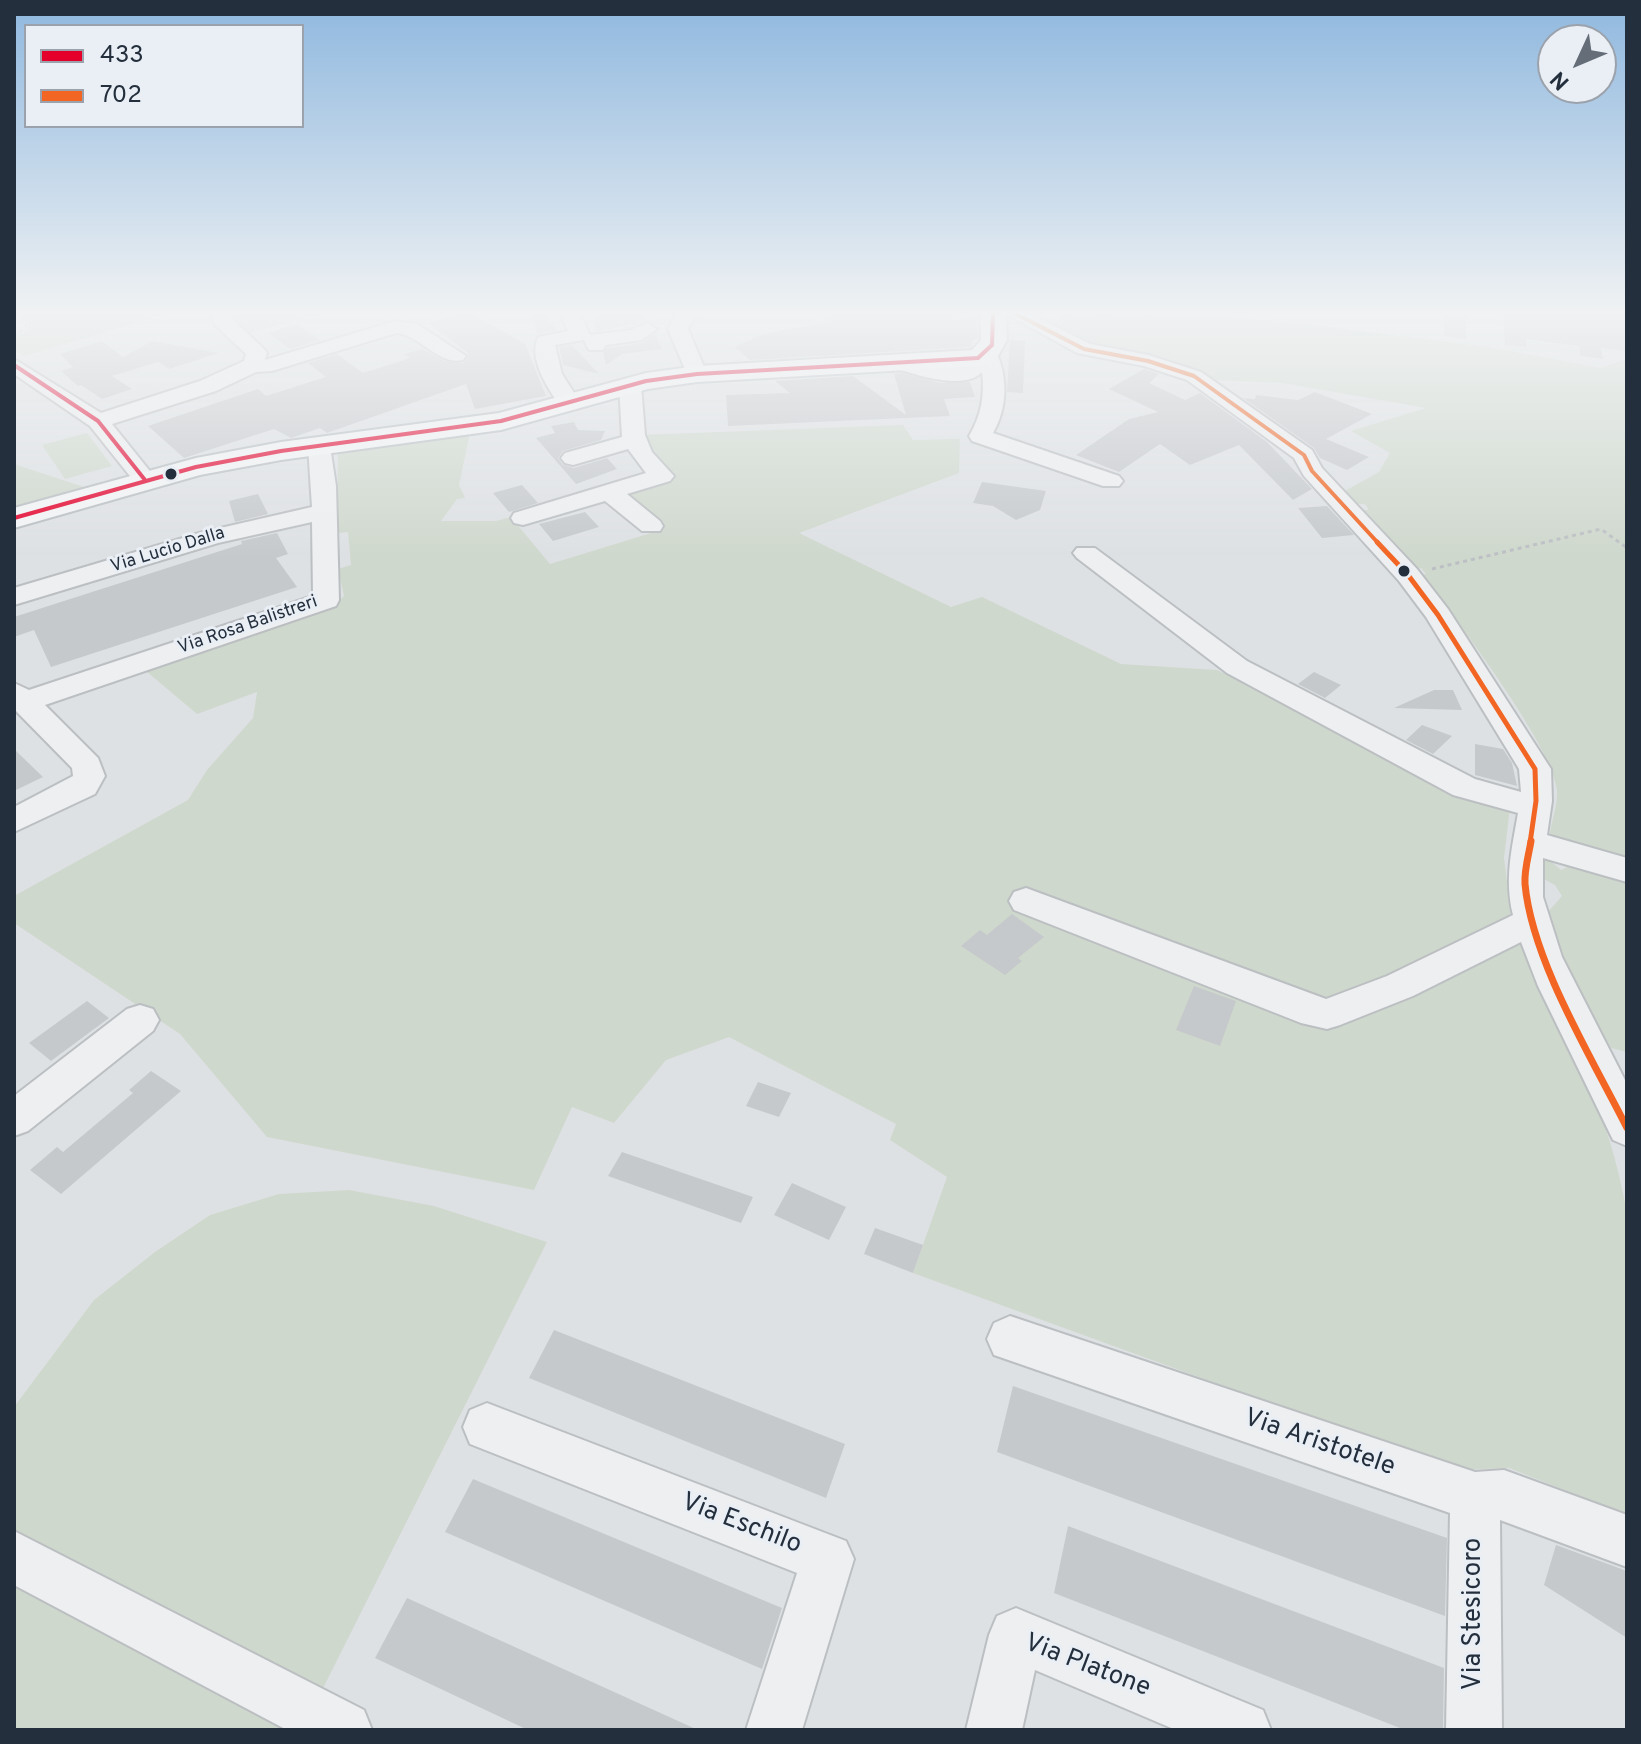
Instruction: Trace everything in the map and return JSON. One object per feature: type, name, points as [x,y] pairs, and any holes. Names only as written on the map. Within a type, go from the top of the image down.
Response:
[{"type":"main road","points":[[14,518],[196,467],[319,446],[501,421],[593,395]]},
{"type":"street","points":[[60,395],[98,421],[145,480]]},
{"type":"street","points":[[98,421],[178,395]]},
{"type":"street","points":[[563,395],[569,402]]},
{"type":"street","points":[[523,518],[662,476],[641,457],[630,431],[630,395]]},
{"type":"street","points":[[992,395],[980,436],[1111,481]]},
{"type":"street","points":[[1222,395],[1297,449],[1312,471],[1408,575],[1438,615],[1528,754],[1538,783],[1523,868],[1531,921],[1548,966],[1613,1092],[1627,1128]]},
{"type":"street","points":[[573,458],[635,440]]},
{"type":"street","name":"Via Rosa Balistreri","points":[[19,697],[326,600],[325,512],[319,446]]},
{"type":"street","points":[[609,492],[651,526]]},
{"type":"street","name":"Via Lucio Dalla","points":[[14,597],[212,537],[325,512]]},
{"type":"street","points":[[1086,553],[1237,667],[1464,787],[1535,807]]},
{"type":"street","points":[[14,821],[84,786],[89,776],[87,765],[19,697]]},
{"type":"street","points":[[1527,844],[1560,849],[1627,870]]},
{"type":"street","points":[[1026,901],[1314,1012],[1327,1014],[1400,986],[1531,921]]},
{"type":"street","points":[[14,1119],[140,1020]]},
{"type":"street","name":"Via Aristotele","points":[[1010,1339],[1475,1497],[1504,1495],[1627,1541]]},
{"type":"street","name":"Via Eschilo","points":[[487,1427],[828,1559],[774,1730]]},
{"type":"street","name":"Via Stesicoro","points":[[1474,1730],[1475,1497]]},
{"type":"street","points":[[14,1557],[330,1723]]},
{"type":"street","name":"Via Platone","points":[[994,1730],[1016,1635],[1243,1730]]},
{"type":"path","points":[[1408,575],[1601,529],[1627,548]]},
{"type":"shaded area","points":[[1353,395],[1627,395],[1627,1052],[1611,1048],[1601,1032],[1567,965],[1547,913],[1562,896],[1555,885],[1540,877],[1542,860],[1547,858],[1561,870],[1572,865],[1550,833],[1557,790],[1538,743],[1499,680],[1421,575],[1426,574],[1421,568],[1416,569],[1361,510],[1369,510],[1365,504],[1353,504],[1343,492],[1379,472],[1390,453],[1351,431],[1426,408]]},
{"type":"shaded area","points":[[903,425],[913,440],[960,439],[959,473],[799,533],[951,607],[982,597],[1121,664],[1217,670],[1510,807],[1504,858],[1511,912],[1507,924],[1512,939],[1523,946],[1590,1087],[1609,1140],[1627,1213],[1627,1515],[1509,1468],[1454,1470],[913,1273],[947,1177],[890,1140],[896,1124],[729,1037],[666,1060],[614,1123],[572,1107],[534,1190],[267,1137],[180,1034],[14,923],[14,896],[188,800],[207,770],[253,718],[257,692],[197,714],[146,671],[333,606],[344,596],[338,569],[351,565],[348,532],[337,533],[338,449],[470,432],[459,485],[465,498],[457,499],[441,521],[496,521],[511,517],[550,564],[664,529],[623,496],[675,479],[648,456],[640,435]]},
{"type":"shaded area","points":[[87,433],[112,466],[65,479],[42,445]]},
{"type":"shaded area","points":[[14,464],[90,489],[14,510]]},
{"type":"shaded area","points":[[349,1190],[434,1206],[547,1242],[302,1730],[14,1730],[14,1407],[94,1300],[155,1252],[210,1215],[279,1194]]},
{"type":"building","points":[[239,395],[434,395],[327,433],[320,428],[291,438],[274,429],[184,458],[148,426]]},
{"type":"building","points":[[470,395],[546,396],[475,409]]},
{"type":"building","points":[[726,395],[879,395],[906,415],[900,395],[975,397],[944,399],[950,416],[728,426]]},
{"type":"building","points":[[1123,395],[1175,395],[1185,400],[1203,395],[1267,442],[1312,489],[1293,500],[1239,445],[1190,465],[1160,444],[1119,472],[1076,455],[1129,419],[1158,412]]},
{"type":"building","points":[[1259,395],[1298,400],[1308,395],[1324,395],[1372,414],[1326,439],[1369,457],[1347,470],[1320,458],[1314,448],[1243,398],[1255,399]]},
{"type":"building","points":[[574,422],[578,430],[605,431],[601,440],[563,451],[558,458],[563,465],[574,468],[607,458],[617,469],[576,484],[536,438],[555,433],[551,426]]},
{"type":"building","points":[[982,482],[1046,491],[1040,510],[1016,520],[993,506],[973,503]]},
{"type":"building","points":[[522,485],[538,503],[509,512],[493,493]]},
{"type":"building","points":[[258,494],[268,514],[235,522],[229,501]]},
{"type":"building","points":[[1327,506],[1354,535],[1322,538],[1298,508]]},
{"type":"building","points":[[585,512],[599,527],[553,541],[539,524]]},
{"type":"building","points":[[277,533],[288,554],[276,558],[297,587],[51,667],[34,630],[14,637],[14,617],[242,544],[241,541]]},
{"type":"building","points":[[1314,672],[1341,685],[1325,698],[1298,684]]},
{"type":"building","points":[[1434,690],[1453,690],[1462,710],[1394,708]]},
{"type":"building","points":[[1422,725],[1452,736],[1433,754],[1406,740]]},
{"type":"building","points":[[1475,744],[1503,749],[1512,763],[1517,786],[1475,775]]},
{"type":"building","points":[[14,749],[43,777],[14,791]]},
{"type":"building","points":[[1012,914],[1044,937],[1018,958],[1022,961],[1005,975],[961,946],[980,930],[987,935]]},
{"type":"building","points":[[1194,986],[1236,1001],[1220,1046],[1176,1030]]},
{"type":"building","points":[[87,1001],[109,1018],[51,1061],[29,1043]]},
{"type":"building","points":[[151,1071],[181,1091],[61,1194],[30,1170],[57,1147],[63,1152],[133,1093],[129,1090]]},
{"type":"building","points":[[758,1082],[791,1093],[779,1117],[746,1106]]},
{"type":"building","points":[[622,1152],[753,1197],[741,1223],[608,1176]]},
{"type":"building","points":[[792,1183],[846,1207],[829,1240],[774,1215]]},
{"type":"building","points":[[875,1228],[923,1245],[913,1273],[864,1254]]},
{"type":"building","points":[[554,1330],[845,1444],[826,1498],[529,1378]]},
{"type":"building","points":[[1013,1386],[1447,1538],[1445,1616],[997,1452]]},
{"type":"building","points":[[473,1479],[782,1608],[762,1669],[445,1532]]},
{"type":"building","points":[[1068,1526],[1444,1668],[1443,1730],[1405,1730],[1054,1593]]},
{"type":"building","points":[[1556,1545],[1627,1571],[1627,1638],[1544,1585]]},
{"type":"building","points":[[407,1598],[698,1730],[528,1730],[375,1658]]},
{"type":"transit line","name":"433","points":[[60,395],[98,421],[145,480]]},
{"type":"transit line","name":"433","points":[[14,518],[196,467],[281,451],[501,421],[594,395]]},
{"type":"transit line","name":"702","points":[[1221,395],[1304,455],[1312,471],[1408,575],[1438,615],[1535,769],[1536,801],[1525,881],[1533,928],[1557,986],[1627,1128]]}]
